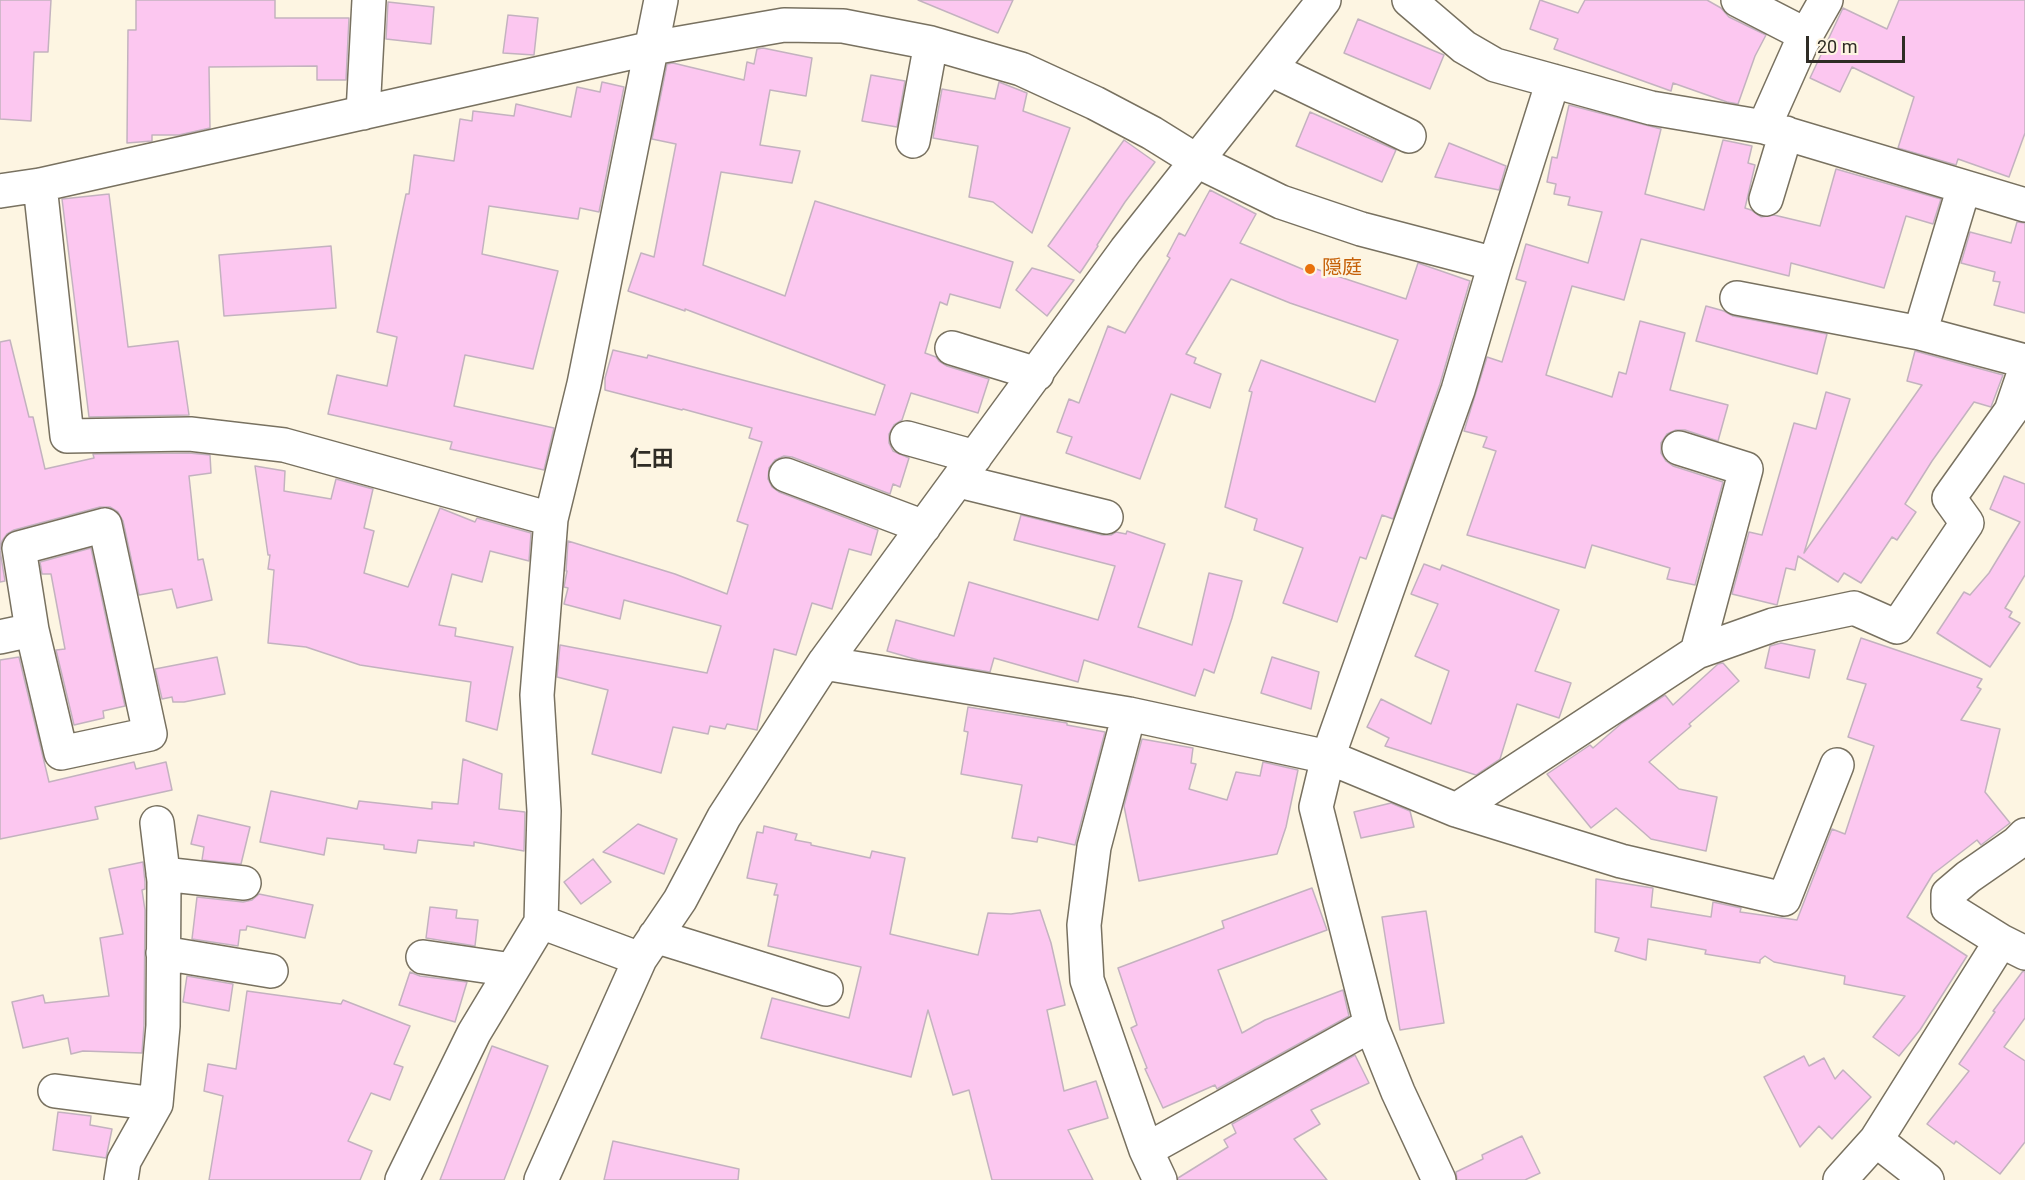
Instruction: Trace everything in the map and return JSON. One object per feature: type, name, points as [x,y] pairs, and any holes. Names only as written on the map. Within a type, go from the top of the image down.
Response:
[{"type":"street","points":[[363,113],[369,0]]},
{"type":"street","points":[[402,1180],[474,1034],[541,922],[544,811],[537,695],[551,519],[584,384],[661,0]]},
{"type":"street","points":[[541,1180],[647,947],[680,900],[724,817],[824,663],[1126,250],[1324,0]]},
{"type":"street","points":[[1409,0],[1464,48],[1495,65],[1651,108],[1775,130],[2025,205]]},
{"type":"street","points":[[1738,0],[1806,35]]},
{"type":"street","points":[[1766,199],[1775,130],[1806,35],[1826,0]]},
{"type":"street","points":[[0,191],[40,185],[652,48],[784,25],[843,26],[931,43],[1021,69],[1095,103],[1152,133],[1197,161],[1281,202],[1361,229],[1494,264]]},
{"type":"street","points":[[913,141],[931,43]]},
{"type":"street","points":[[1270,69],[1409,136]]},
{"type":"street","points":[[1438,1180],[1398,1092],[1371,1025],[1316,807],[1328,757],[1458,390],[1494,264],[1553,81]]},
{"type":"street","points":[[40,185],[67,436],[190,434],[284,445],[551,519]]},
{"type":"street","points":[[1920,333],[1964,187]]},
{"type":"street","points":[[1737,297],[1920,333],[2025,361]]},
{"type":"street","points":[[952,348],[1037,374]]},
{"type":"street","points":[[1456,810],[1697,652],[1773,625],[1854,608],[1897,627],[1967,523],[1949,498],[2011,411],[2025,370]]},
{"type":"street","points":[[907,438],[967,469],[1106,517]]},
{"type":"street","points":[[1678,448],[1746,469],[1697,652]]},
{"type":"street","points":[[786,475],[924,527]]},
{"type":"street","points":[[105,525],[150,734],[61,753],[32,630],[19,548],[105,525]]},
{"type":"street","points":[[0,637],[32,630]]},
{"type":"street","points":[[824,663],[1129,714],[1328,757],[1456,810],[1621,861],[1784,899],[1837,765]]},
{"type":"street","points":[[1129,714],[1094,847],[1084,925],[1087,980],[1146,1150],[1160,1180]]},
{"type":"street","points":[[121,1180],[124,1161],[156,1104],[163,1026],[163,874],[157,824]]},
{"type":"street","points":[[1839,1180],[1876,1140],[2013,947],[1948,908],[1948,894],[1968,877],[2018,843],[2025,835]]},
{"type":"street","points":[[163,874],[244,883]]},
{"type":"street","points":[[541,922],[826,989]]},
{"type":"street","points":[[163,953],[271,970]]},
{"type":"street","points":[[423,957],[512,970]]},
{"type":"street","points":[[1146,1150],[1371,1025]]},
{"type":"street","points":[[55,1091],[156,1104]]},
{"type":"street","points":[[1876,1140],[1927,1180]]},
{"type":"building","points":[[0,0],[51,0],[48,52],[34,52],[31,121],[0,119]]},
{"type":"building","points":[[136,0],[275,0],[275,18],[349,18],[346,80],[317,80],[317,66],[209,67],[210,128],[179,135],[152,135],[152,141],[127,143],[128,30],[136,30]]},
{"type":"building","points":[[918,0],[1013,0],[998,33]]},
{"type":"building","points":[[1540,0],[1578,13],[1585,0],[1707,0],[1721,8],[1729,17],[1766,35],[1755,56],[1738,104],[1673,83],[1671,91],[1554,49],[1558,39],[1530,29]]},
{"type":"building","points":[[1899,0],[2025,0],[2025,133],[2009,177],[1958,159],[1956,165],[1898,148],[1914,97],[1852,67],[1840,92],[1810,78],[1843,8],[1887,29]]},
{"type":"building","points":[[388,2],[434,7],[431,44],[386,39]]},
{"type":"building","points":[[508,15],[538,18],[534,55],[503,53]]},
{"type":"building","points":[[1358,19],[1444,55],[1430,89],[1344,53]]},
{"type":"building","points":[[763,48],[812,58],[806,96],[770,90],[760,145],[800,151],[792,183],[721,172],[703,265],[785,296],[815,201],[1013,262],[1000,308],[950,294],[947,305],[940,302],[925,353],[936,357],[947,366],[989,379],[978,413],[911,393],[902,420],[894,425],[889,434],[889,443],[893,451],[909,458],[900,487],[893,484],[890,494],[792,457],[784,456],[775,460],[769,468],[768,479],[772,487],[779,492],[878,530],[871,555],[849,549],[832,609],[812,603],[796,655],[774,649],[757,730],[727,724],[725,729],[710,726],[708,734],[673,727],[661,773],[592,754],[608,690],[557,677],[560,645],[707,673],[721,626],[624,600],[620,619],[564,604],[568,588],[564,587],[568,541],[675,574],[727,594],[748,525],[737,521],[762,442],[749,438],[752,428],[605,390],[605,378],[613,350],[647,358],[648,355],[875,415],[885,385],[685,309],[685,311],[628,291],[641,253],[654,257],[676,144],[652,139],[667,64],[673,63],[744,80],[747,62],[754,64],[757,49]]},
{"type":"building","points":[[871,75],[905,81],[897,127],[862,121]]},
{"type":"building","points":[[602,82],[624,87],[599,212],[580,208],[578,219],[489,206],[482,254],[558,271],[533,369],[465,355],[454,406],[554,428],[544,470],[450,449],[452,442],[328,414],[337,375],[387,386],[397,337],[377,332],[406,194],[409,194],[414,155],[454,161],[460,119],[472,121],[473,111],[514,116],[516,104],[571,117],[577,87],[600,92]]},
{"type":"building","points":[[999,82],[1027,93],[1023,111],[1070,128],[1032,233],[993,202],[969,197],[978,146],[933,138],[942,89],[995,99]]},
{"type":"building","points":[[1569,105],[1661,129],[1645,194],[1704,210],[1723,140],[1752,146],[1748,163],[1755,165],[1745,208],[1761,217],[1774,215],[1820,226],[1836,169],[1941,199],[1933,224],[1906,216],[1884,288],[1791,263],[1789,276],[1641,239],[1624,300],[1572,286],[1546,375],[1612,397],[1619,372],[1626,374],[1640,321],[1685,333],[1670,390],[1728,405],[1718,441],[1685,430],[1676,430],[1667,434],[1661,443],[1661,453],[1673,466],[1723,482],[1695,585],[1667,579],[1670,568],[1592,545],[1585,568],[1467,535],[1496,451],[1483,447],[1487,437],[1464,431],[1487,357],[1502,362],[1526,282],[1516,279],[1526,244],[1588,263],[1602,212],[1568,205],[1570,197],[1554,194],[1556,184],[1547,182],[1552,157],[1557,158]]},
{"type":"building","points":[[1310,112],[1396,150],[1382,182],[1296,146]]},
{"type":"building","points":[[1124,140],[1155,162],[1125,202],[1080,273],[1048,246]]},
{"type":"building","points":[[1449,143],[1506,166],[1499,190],[1435,177]]},
{"type":"building","points":[[1210,190],[1256,214],[1240,243],[1314,274],[1316,269],[1406,299],[1418,263],[1470,281],[1440,384],[1393,519],[1382,515],[1366,559],[1360,557],[1337,622],[1283,603],[1303,548],[1254,530],[1257,519],[1225,507],[1252,392],[1249,391],[1261,360],[1375,402],[1398,340],[1290,303],[1231,279],[1186,354],[1196,358],[1194,363],[1221,374],[1210,408],[1171,394],[1140,479],[1066,453],[1072,437],[1057,432],[1069,399],[1079,403],[1108,326],[1125,333],[1170,258],[1167,256],[1179,233],[1185,236]]},
{"type":"building","points":[[109,194],[128,347],[178,341],[189,415],[89,417],[62,199]]},
{"type":"building","points":[[2017,222],[2025,223],[2025,313],[1994,305],[2000,282],[1993,281],[1995,272],[1961,263],[1970,232],[2011,243]]},
{"type":"building","points":[[331,246],[336,308],[224,316],[219,255]]},
{"type":"building","points":[[1032,268],[1074,280],[1047,316],[1016,290]]},
{"type":"building","points":[[1706,306],[1733,316],[1827,334],[1817,374],[1696,341]]},
{"type":"building","points":[[10,340],[29,417],[33,417],[45,469],[94,458],[93,454],[189,453],[210,455],[211,473],[189,476],[198,560],[203,559],[212,600],[177,608],[172,589],[139,595],[123,521],[118,512],[110,507],[100,507],[14,530],[2,541],[0,550],[0,342]]},
{"type":"building","points":[[1915,351],[2003,375],[1991,407],[1974,402],[1932,461],[1905,504],[1916,512],[1897,540],[1892,537],[1861,583],[1844,573],[1838,582],[1798,556],[1795,570],[1786,568],[1777,605],[1732,594],[1749,532],[1762,535],[1794,423],[1816,429],[1826,392],[1850,399],[1804,553],[1922,385],[1907,381]]},
{"type":"building","points":[[255,466],[285,471],[284,491],[331,499],[336,479],[373,489],[364,528],[374,531],[364,573],[408,587],[440,508],[475,522],[477,518],[531,533],[529,561],[490,551],[482,582],[452,574],[439,625],[456,628],[455,636],[513,647],[497,730],[466,721],[471,682],[360,665],[306,647],[268,643],[274,570],[268,569],[270,555],[268,555]]},
{"type":"building","points":[[2004,476],[2025,484],[2025,575],[2005,608],[2012,612],[2009,617],[2020,623],[1990,667],[1937,633],[1964,592],[1970,595],[1989,573],[2020,522],[1990,509]]},
{"type":"building","points":[[1021,515],[1102,535],[1111,535],[1116,532],[1126,534],[1127,531],[1165,544],[1138,627],[1192,645],[1209,573],[1242,581],[1214,673],[1204,669],[1195,696],[1084,660],[1078,682],[994,658],[990,672],[918,660],[887,651],[896,620],[954,636],[969,582],[1098,620],[1115,566],[1014,540]]},
{"type":"building","points":[[91,548],[125,706],[103,711],[104,718],[74,725],[56,650],[65,649],[51,574],[42,574],[40,562]]},
{"type":"building","points":[[0,550],[5,581],[0,582]]},
{"type":"building","points":[[1424,564],[1440,570],[1442,565],[1559,610],[1535,671],[1571,683],[1559,718],[1517,704],[1500,759],[1476,775],[1385,746],[1389,738],[1367,727],[1381,699],[1431,724],[1449,671],[1415,656],[1438,604],[1411,594]]},
{"type":"building","points":[[1861,638],[1982,679],[1977,687],[1981,689],[1961,720],[2000,729],[1985,792],[2010,823],[1981,845],[1977,840],[1933,874],[1907,917],[1967,956],[1920,1030],[1899,1056],[1873,1037],[1905,996],[1844,984],[1845,976],[1774,962],[1765,956],[1760,963],[1705,954],[1706,950],[1648,939],[1646,960],[1615,951],[1619,938],[1595,932],[1596,879],[1653,888],[1651,907],[1711,917],[1713,902],[1741,908],[1740,912],[1797,920],[1832,829],[1845,834],[1874,746],[1848,737],[1866,684],[1847,679]]},
{"type":"building","points":[[1781,643],[1815,650],[1809,678],[1765,668],[1770,646]]},
{"type":"building","points":[[19,657],[49,782],[134,762],[136,769],[166,762],[172,790],[95,807],[98,819],[0,839],[0,660]]},
{"type":"building","points":[[217,657],[225,694],[184,702],[173,702],[172,697],[162,699],[155,669]]},
{"type":"building","points":[[1272,657],[1319,672],[1311,709],[1261,693]]},
{"type":"building","points":[[1723,663],[1739,681],[1649,762],[1679,789],[1717,797],[1706,851],[1651,839],[1616,808],[1591,828],[1547,774],[1590,745],[1593,748],[1622,723],[1665,695],[1673,705],[1718,664]]},
{"type":"building","points":[[968,707],[1067,723],[1067,725],[1105,732],[1075,845],[1038,837],[1037,842],[1012,838],[1022,785],[961,774],[968,732],[964,731]]},
{"type":"building","points":[[1142,739],[1193,748],[1191,763],[1196,764],[1189,789],[1227,800],[1236,772],[1260,776],[1263,762],[1298,770],[1286,827],[1277,854],[1139,881],[1124,806]]},
{"type":"building","points":[[463,759],[502,774],[499,809],[525,812],[524,851],[474,842],[474,846],[418,840],[416,853],[384,849],[384,845],[327,838],[324,855],[260,842],[271,791],[357,809],[359,801],[432,809],[432,802],[458,804]]},
{"type":"building","points":[[1391,803],[1410,811],[1414,827],[1361,838],[1354,812]]},
{"type":"building","points":[[198,815],[250,827],[241,864],[202,860],[204,847],[191,844]]},
{"type":"building","points":[[638,824],[677,839],[664,874],[603,852]]},
{"type":"building","points":[[764,826],[797,834],[795,840],[811,843],[811,845],[870,858],[872,851],[905,858],[890,934],[978,955],[988,913],[1011,914],[1040,910],[1051,943],[1065,1005],[1047,1010],[1064,1091],[1096,1081],[1108,1118],[1068,1130],[1093,1180],[992,1180],[969,1090],[953,1095],[928,1010],[911,1077],[761,1038],[772,998],[849,1018],[861,967],[768,946],[778,895],[774,895],[777,884],[747,878],[757,832],[763,833]]},
{"type":"building","points":[[593,859],[611,882],[581,904],[564,882]]},
{"type":"building","points":[[143,862],[145,889],[142,890],[145,910],[142,1053],[83,1051],[71,1054],[68,1038],[23,1048],[12,1002],[43,995],[45,1003],[109,996],[100,938],[123,934],[109,869]]},
{"type":"building","points":[[1312,888],[1327,930],[1218,970],[1242,1033],[1265,1020],[1343,990],[1349,1016],[1217,1089],[1215,1085],[1163,1108],[1145,1069],[1147,1068],[1131,1028],[1137,1025],[1118,968],[1224,928],[1222,921]]},
{"type":"building","points":[[259,894],[313,905],[305,938],[247,926],[246,930],[240,930],[238,946],[192,939],[197,897],[243,902],[252,900]]},
{"type":"building","points":[[430,907],[457,910],[456,918],[478,920],[475,946],[426,938]]},
{"type":"building","points":[[1426,911],[1444,1023],[1400,1030],[1382,917]]},
{"type":"building","points":[[2023,971],[2025,972],[2025,1018],[2004,1047],[2025,1061],[2025,1142],[2000,1174],[1956,1141],[1954,1144],[1927,1124],[1969,1071],[1959,1064],[1995,1012],[1993,1011]]},
{"type":"building","points":[[410,972],[420,976],[467,982],[455,1022],[399,1005]]},
{"type":"building","points":[[187,976],[233,984],[229,1011],[183,1002]]},
{"type":"building","points":[[247,991],[341,1004],[343,1000],[410,1026],[394,1064],[403,1067],[390,1100],[371,1093],[348,1141],[372,1151],[360,1180],[209,1180],[223,1096],[204,1091],[208,1064],[236,1069]]},
{"type":"building","points":[[492,1046],[548,1066],[532,1108],[504,1180],[440,1180]]},
{"type":"building","points":[[1355,1055],[1369,1083],[1311,1110],[1320,1124],[1294,1139],[1327,1180],[1178,1180],[1228,1147],[1224,1140],[1236,1133],[1232,1124]]},
{"type":"building","points":[[1804,1056],[1809,1066],[1824,1058],[1835,1079],[1843,1070],[1871,1097],[1832,1139],[1819,1126],[1800,1147],[1764,1077]]},
{"type":"building","points":[[58,1112],[91,1116],[90,1125],[112,1129],[106,1158],[53,1150]]},
{"type":"building","points":[[1522,1136],[1540,1173],[1525,1180],[1457,1180],[1456,1172],[1483,1159],[1482,1155]]},
{"type":"building","points":[[613,1141],[739,1169],[738,1180],[604,1180]]},
{"type":"place","name":"隠庭","points":[[1310,269]]},
{"type":"district","name":"仁田","points":[[652,460]]}]
